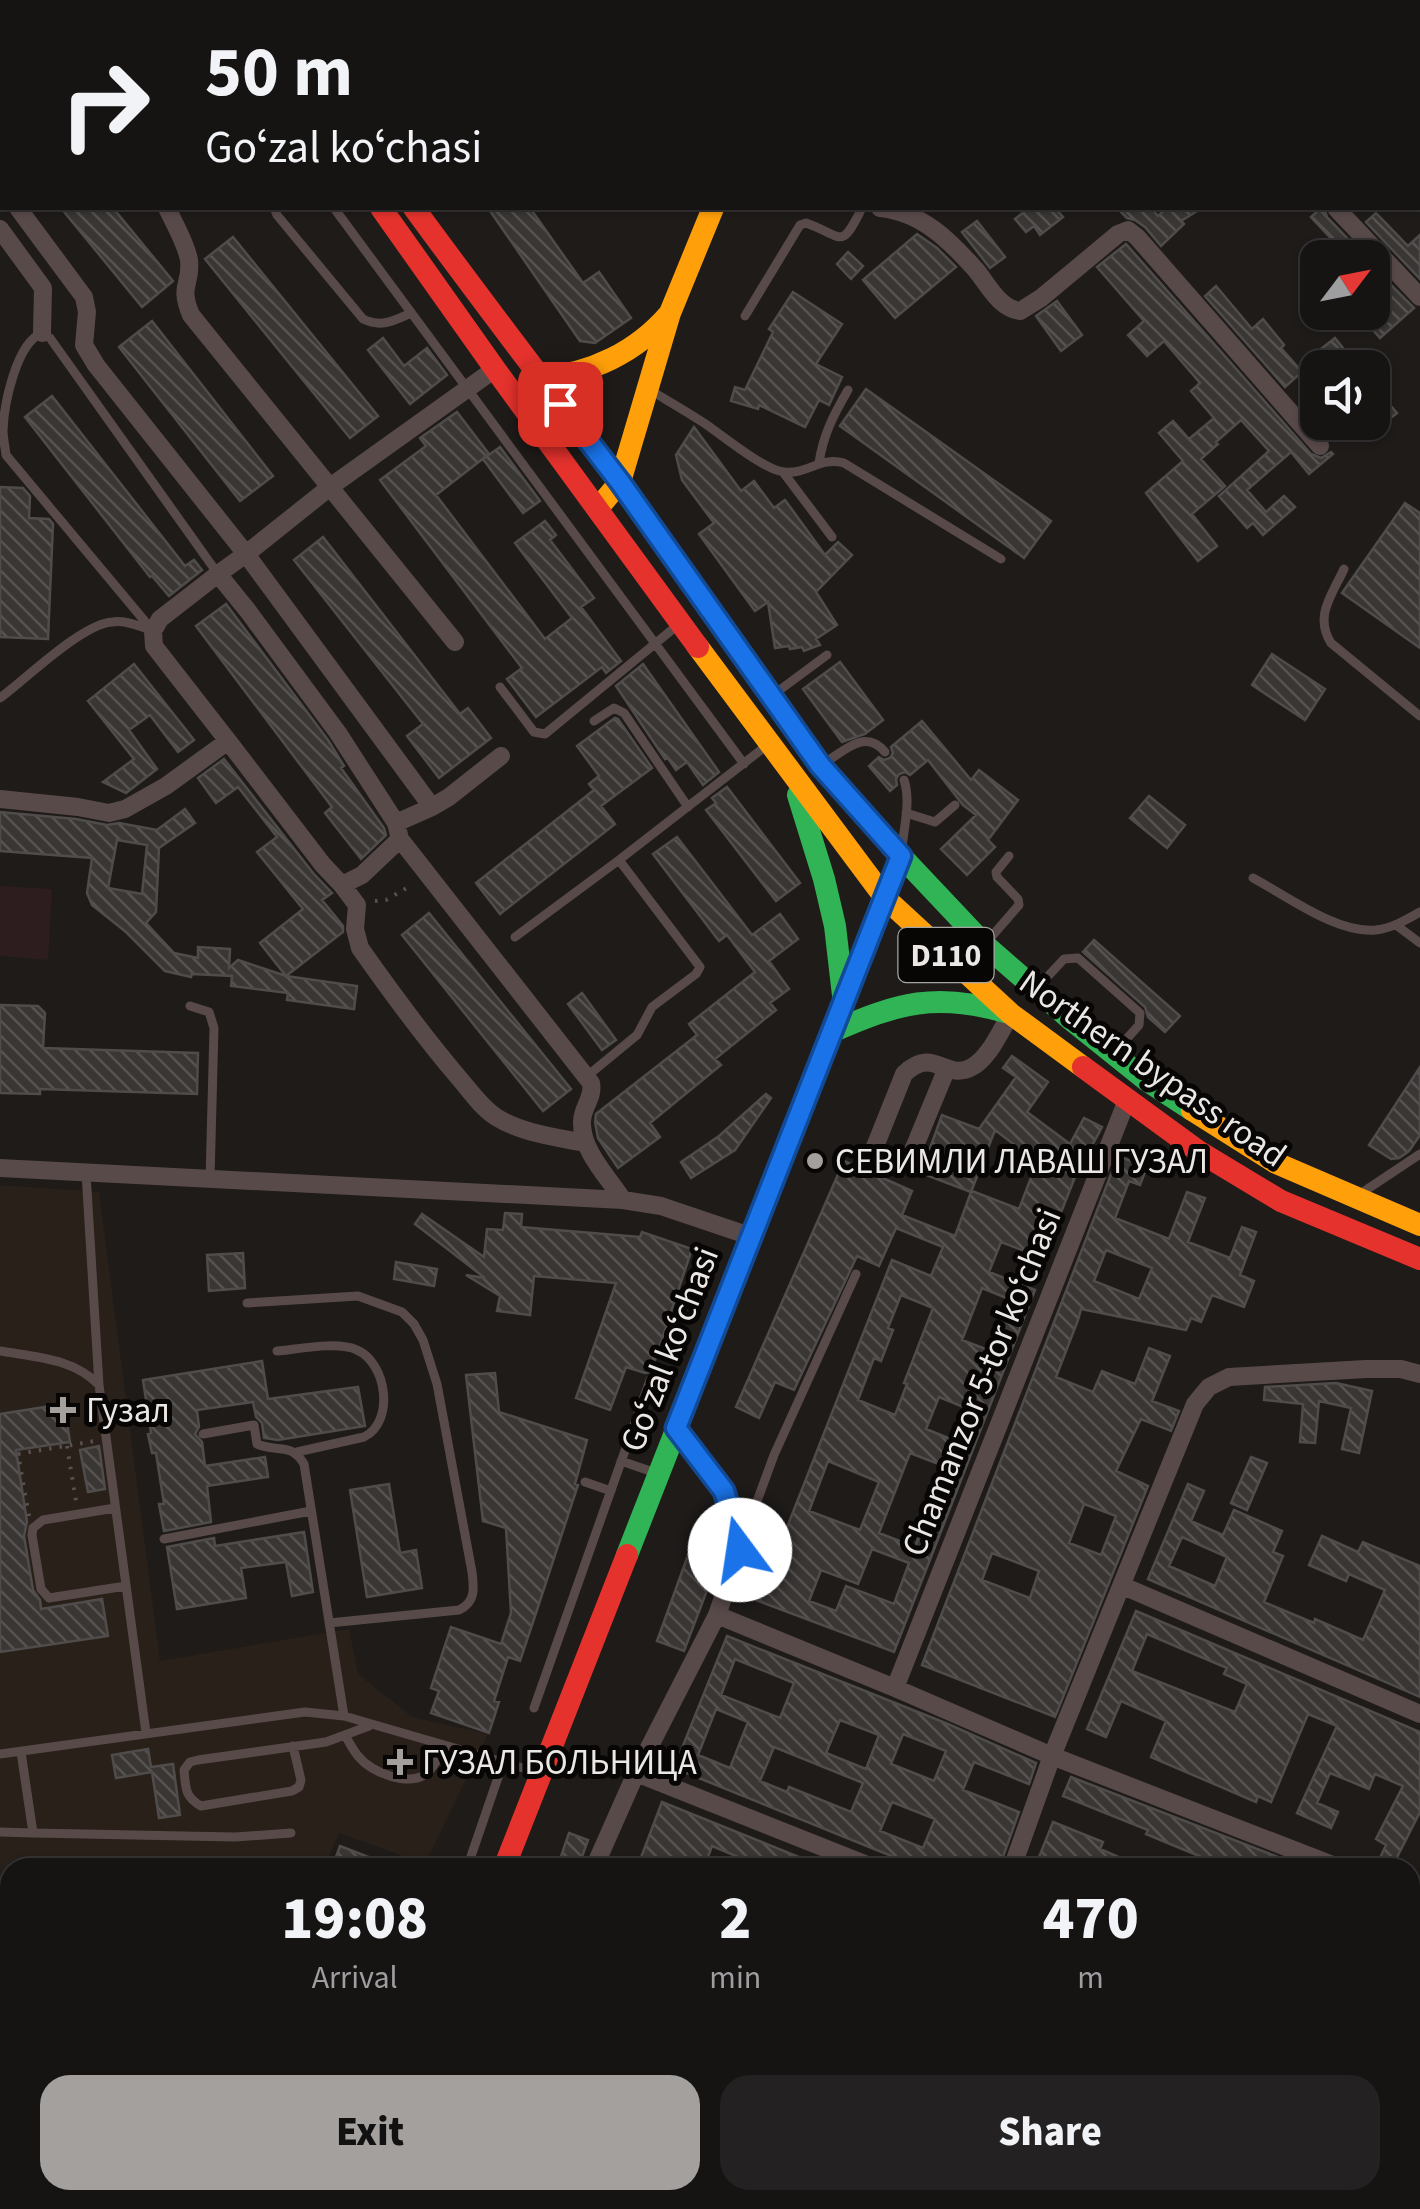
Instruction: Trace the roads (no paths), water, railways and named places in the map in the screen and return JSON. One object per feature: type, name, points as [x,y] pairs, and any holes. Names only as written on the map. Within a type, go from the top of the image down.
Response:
[{"type":"main road","name":"Northern bypass road","points":[[383,210],[768,744],[885,898],[1011,1014],[1198,1151],[1281,1202],[1420,1260]]},
{"type":"main road","name":"Northern bypass road","points":[[415,210],[620,482],[820,765],[984,945],[1146,1080],[1276,1163],[1420,1225]]},
{"type":"main road","points":[[598,508],[620,482],[670,313],[712,210]]},
{"type":"main road","points":[[540,378],[572,373],[613,357],[649,336],[670,313]]},
{"type":"main road","points":[[795,779],[835,926],[844,1004]]},
{"type":"main road","name":"Goʻzal koʻchasi","points":[[508,1858],[901,856]]},
{"type":"main road","points":[[834,1031],[879,1011],[927,1000],[980,1003],[1011,1014]]},
{"type":"street","points":[[19,210],[84,297],[84,345],[96,365],[246,554],[432,807]]},
{"type":"street","points":[[168,210],[188,255],[183,297],[191,315],[455,642]]},
{"type":"street","points":[[898,210],[925,222],[944,237],[1004,305],[1020,312],[1128,230],[1320,446]]},
{"type":"street","points":[[1338,210],[1420,296]]},
{"type":"street","points":[[0,228],[43,288],[42,333]]},
{"type":"street","points":[[495,369],[330,486],[160,619],[153,631],[154,646],[323,866],[358,905],[355,929],[360,948],[439,1055],[484,1107],[512,1125],[585,1143]]},
{"type":"street","points":[[218,574],[338,734],[427,873],[586,1077],[593,1091],[582,1114],[585,1143],[623,1200]]},
{"type":"street","points":[[0,799],[109,813],[125,809],[166,786],[228,741]]},
{"type":"street","points":[[342,886],[362,875],[398,830],[502,756]]},
{"type":"street","points":[[872,1154],[904,1074],[926,1062],[956,1072],[976,1066],[1011,1014]]},
{"type":"street","points":[[907,1165],[947,1068]]},
{"type":"street","name":"Chamanzor 5-tor koʻchasi","points":[[894,1688],[1127,1100]]},
{"type":"street","points":[[0,1168],[623,1200],[661,1206],[750,1236]]},
{"type":"street","points":[[1016,1858],[1052,1756],[1195,1404],[1209,1387],[1229,1377],[1271,1374],[1401,1369],[1420,1374]]},
{"type":"street","points":[[598,1858],[636,1773],[717,1615],[740,1550],[724,1491],[676,1428]]},
{"type":"street","points":[[1122,1586],[1420,1714]]},
{"type":"street","points":[[717,1615],[1052,1756],[1314,1858]]},
{"type":"street","points":[[636,1773],[849,1858]]},
{"type":"lane","points":[[275,210],[364,319],[383,325],[411,313]]},
{"type":"lane","points":[[335,210],[744,764]]},
{"type":"lane","points":[[745,316],[800,225],[806,223],[835,238],[841,237],[851,230],[861,210]]},
{"type":"lane","points":[[153,631],[6,454],[6,403],[18,363],[34,336],[42,333],[50,338],[218,574]]},
{"type":"lane","points":[[648,389],[767,466],[783,472],[801,471],[832,459],[844,463],[1000,559]]},
{"type":"lane","points":[[819,463],[828,423],[848,390]]},
{"type":"lane","points":[[783,472],[832,537]]},
{"type":"lane","points":[[1344,569],[1323,618],[1323,630],[1331,642],[1420,716]]},
{"type":"lane","points":[[0,698],[94,626],[114,621],[153,631]]},
{"type":"lane","points":[[500,687],[534,732],[545,734],[681,622]]},
{"type":"lane","points":[[771,696],[827,655]]},
{"type":"lane","points":[[594,721],[614,708],[624,713],[688,807]]},
{"type":"lane","points":[[820,765],[868,740],[884,752]]},
{"type":"lane","points":[[514,937],[768,744]]},
{"type":"lane","points":[[901,856],[907,790],[904,780]]},
{"type":"lane","points":[[906,813],[936,822],[955,805]]},
{"type":"lane","points":[[984,945],[1019,905],[1018,898],[997,878],[996,872],[1009,856]]},
{"type":"lane","points":[[586,1077],[637,1035],[652,1007],[700,967],[619,860]]},
{"type":"lane","points":[[1254,878],[1330,920],[1360,930],[1396,925],[1420,912]]},
{"type":"lane","points":[[1396,925],[1420,942]]},
{"type":"lane","points":[[1036,989],[1064,959],[1078,958],[1140,1013],[1139,1025],[1114,1054]]},
{"type":"lane","points":[[190,1006],[208,1012],[214,1028],[210,1179]]},
{"type":"lane","points":[[1355,1198],[1420,1154]]},
{"type":"lane","points":[[86,1173],[99,1385],[146,1733]]},
{"type":"lane","points":[[740,1550],[774,1455],[856,1274]]},
{"type":"lane","points":[[247,1303],[358,1296],[402,1312],[423,1340],[438,1384],[472,1572],[471,1602],[459,1610],[329,1623]]},
{"type":"lane","points":[[278,1351],[355,1348],[372,1364],[384,1400],[383,1415],[374,1432],[298,1452]]},
{"type":"lane","points":[[0,1350],[68,1363],[99,1385]]},
{"type":"lane","points":[[534,1708],[650,1380]]},
{"type":"lane","points":[[202,1434],[254,1426],[257,1444],[270,1450],[298,1452],[304,1464],[344,1716]]},
{"type":"lane","points":[[622,1461],[658,1474]]},
{"type":"lane","points":[[586,1482],[611,1491]]},
{"type":"lane","points":[[115,1508],[37,1523],[32,1535],[41,1589],[49,1598],[126,1586]]},
{"type":"lane","points":[[164,1539],[312,1512]]},
{"type":"lane","points":[[0,1754],[305,1712],[344,1716],[540,1773]]},
{"type":"lane","points":[[293,1746],[301,1780],[292,1792],[201,1806],[190,1800],[184,1770],[190,1762],[293,1746],[326,1742],[371,1725]]},
{"type":"lane","points":[[345,1735],[360,1759],[380,1772],[407,1779],[423,1776],[445,1746]]},
{"type":"lane","points":[[21,1752],[32,1833]]},
{"type":"lane","points":[[471,1858],[503,1763]]},
{"type":"lane","points":[[0,1832],[198,1837],[292,1833]]},
{"type":"place","name":"СЕВИМЛИ ЛАВАШ ГУЗАЛ","points":[[815,1161]]},
{"type":"place","name":"Гузал","points":[[63,1410]]},
{"type":"place","name":"ГУЗАЛ БОЛЬНИЦА","points":[[400,1762]]}]
